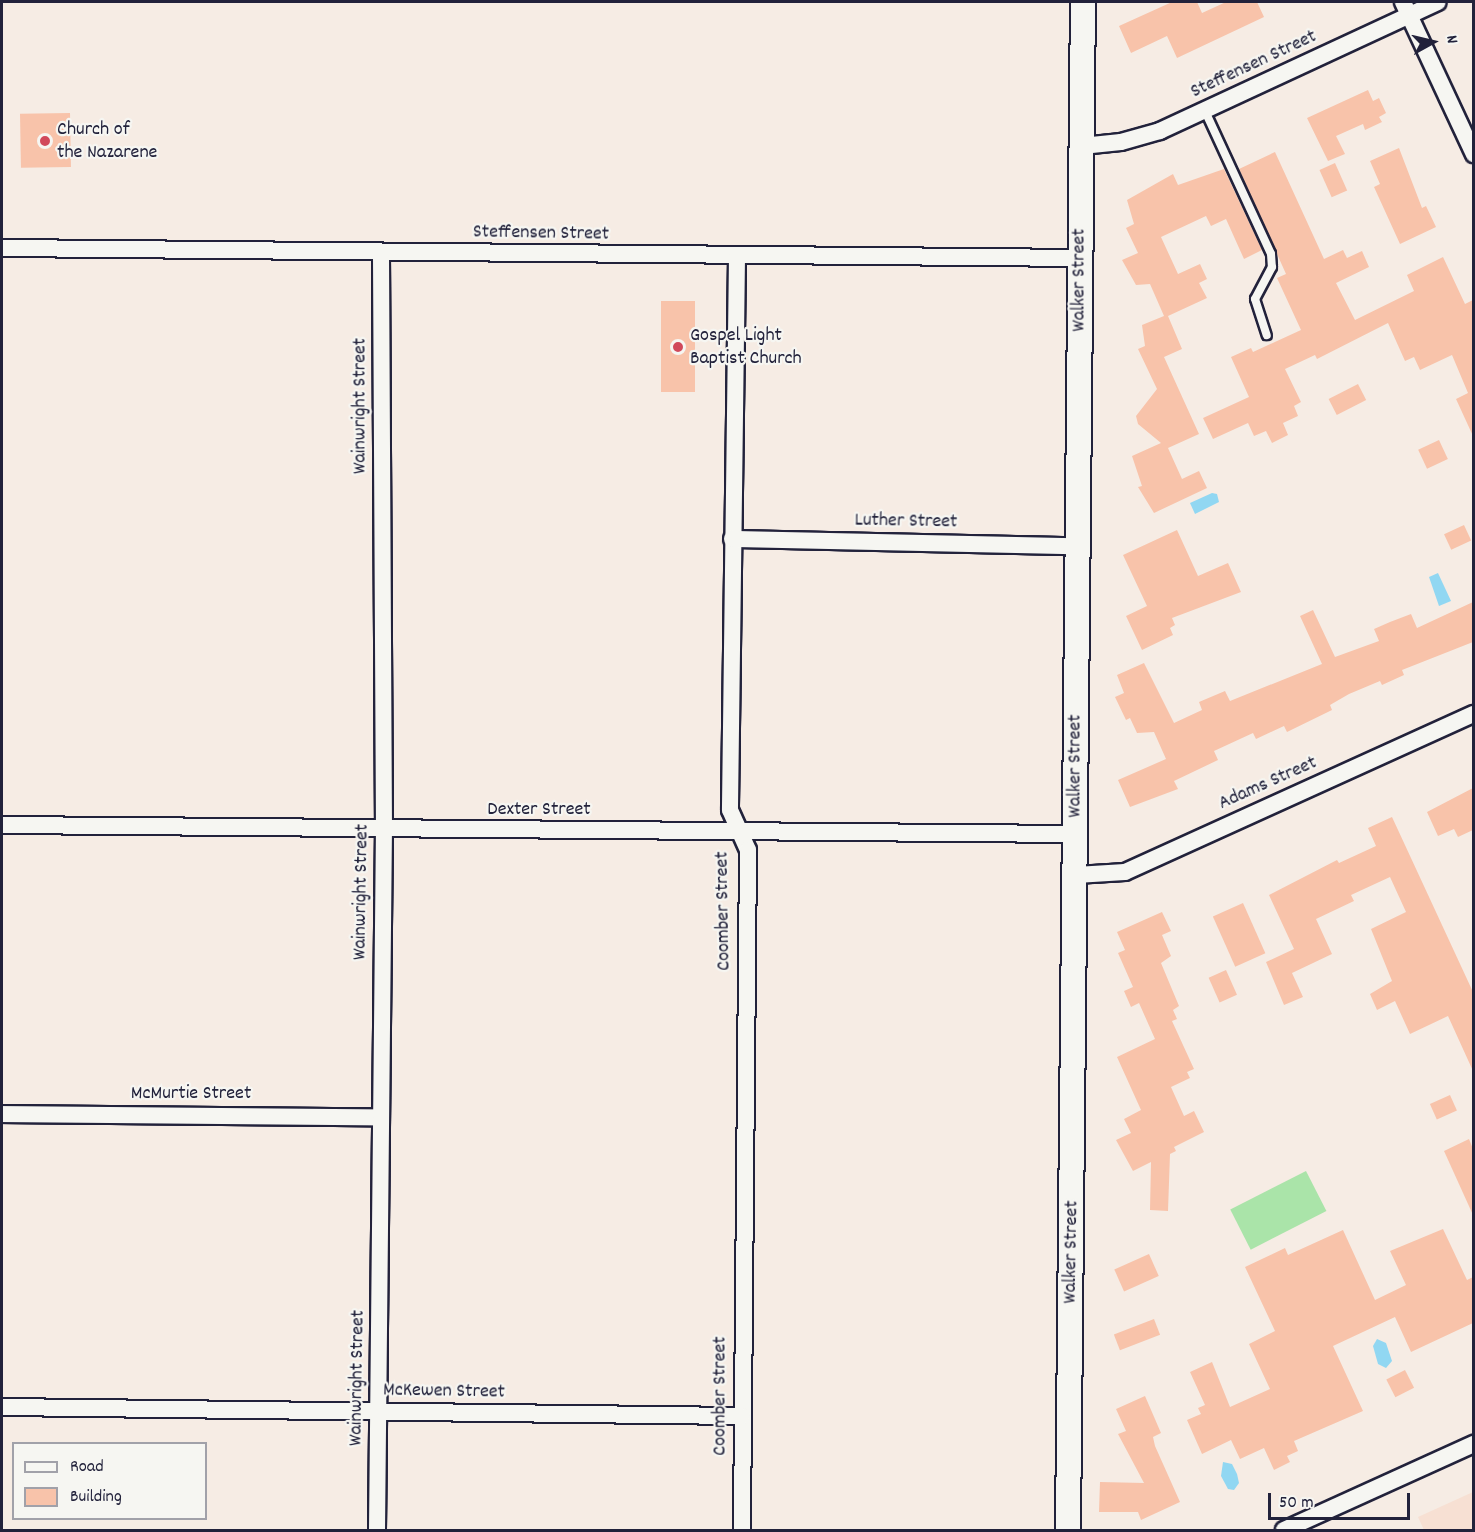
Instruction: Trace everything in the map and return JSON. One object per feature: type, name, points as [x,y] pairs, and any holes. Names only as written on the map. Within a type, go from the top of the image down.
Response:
[{"type":"main road","name":"Walker Street","points":[[1068,1530],[1083,2]]},
{"type":"street","name":"Steffensen Street","points":[[1082,146],[1121,142],[1205,111],[1406,8],[1438,2]]},
{"type":"street","points":[[1406,8],[1473,154]]},
{"type":"street","name":"Steffensen Street","points":[[2,248],[737,257],[1081,258]]},
{"type":"street","name":"Wainwright Street","points":[[377,1530],[384,830],[381,253]]},
{"type":"street","name":"Coomber Street","points":[[737,257],[730,810],[748,850],[742,1530]]},
{"type":"street","name":"Luther Street","points":[[732,539],[1078,546]]},
{"type":"street","name":"Adams Street","points":[[1076,875],[1107,876],[1135,867],[1473,714]]},
{"type":"street","name":"Dexter Street","points":[[2,825],[1076,834]]},
{"type":"street","name":"McMurtie Street","points":[[2,1114],[381,1117]]},
{"type":"street","name":"McKewen Street","points":[[2,1407],[742,1416]]},
{"type":"street","points":[[1284,1530],[1473,1443]]},
{"type":"lane","points":[[1205,111],[1271,254],[1272,267],[1255,299],[1267,335]]},
{"type":"shaded area","points":[[1473,1492],[1473,1530],[1424,1530],[1418,1517]]},
{"type":"green space","points":[[1306,1171],[1326,1211],[1251,1250],[1230,1210]]},
{"type":"water","points":[[1212,493],[1217,494],[1219,502],[1195,514],[1190,503]]},
{"type":"water","points":[[1438,573],[1451,601],[1439,606],[1429,577]]},
{"type":"water","points":[[1377,1339],[1386,1343],[1392,1361],[1386,1368],[1378,1364],[1373,1346]]},
{"type":"water","points":[[1223,1462],[1232,1464],[1237,1474],[1239,1483],[1234,1490],[1228,1489],[1221,1476]]},
{"type":"building","points":[[1172,2],[1197,2],[1202,13],[1226,2],[1257,2],[1264,17],[1177,58],[1167,36],[1131,53],[1119,26]]},
{"type":"building","points":[[1368,90],[1373,101],[1379,98],[1386,113],[1379,117],[1382,122],[1365,130],[1363,124],[1336,136],[1345,154],[1328,161],[1307,118]]},
{"type":"building","name":"Church of the Nazarene","points":[[70,113],[71,167],[21,168],[20,114]]},
{"type":"building","points":[[1399,148],[1422,208],[1426,206],[1436,227],[1400,244],[1374,187],[1380,184],[1370,161]]},
{"type":"building","points":[[1275,152],[1324,259],[1343,250],[1347,258],[1362,251],[1369,267],[1336,283],[1355,320],[1414,291],[1407,275],[1443,257],[1465,304],[1473,300],[1473,436],[1456,399],[1468,393],[1452,355],[1420,370],[1414,357],[1405,361],[1388,323],[1317,359],[1315,355],[1285,369],[1301,402],[1294,406],[1298,416],[1283,423],[1288,435],[1272,443],[1266,431],[1254,436],[1248,423],[1213,439],[1203,418],[1249,397],[1231,357],[1251,348],[1253,352],[1301,330],[1277,278],[1286,274],[1239,169]]},
{"type":"building","points":[[1335,163],[1347,190],[1332,197],[1319,170]]},
{"type":"building","points":[[1224,169],[1262,250],[1244,259],[1226,219],[1211,226],[1206,216],[1161,237],[1178,274],[1200,264],[1207,279],[1199,283],[1207,298],[1168,316],[1182,349],[1164,357],[1199,434],[1168,448],[1182,479],[1199,471],[1207,488],[1154,513],[1138,487],[1142,486],[1132,456],[1161,443],[1138,424],[1136,416],[1157,389],[1138,349],[1145,346],[1142,325],[1164,316],[1150,284],[1136,285],[1122,260],[1138,253],[1126,228],[1134,224],[1127,200],[1173,174],[1178,185]]},
{"type":"building","name":"Gospel Light Baptist Church","points":[[661,301],[695,301],[695,392],[661,392]]},
{"type":"building","points":[[1358,384],[1366,400],[1337,415],[1329,399]]},
{"type":"building","points":[[1439,440],[1448,459],[1427,469],[1418,450]]},
{"type":"building","points":[[1464,525],[1471,540],[1451,550],[1444,534]]},
{"type":"building","points":[[1177,530],[1198,576],[1228,563],[1241,592],[1172,618],[1175,625],[1170,628],[1173,635],[1142,650],[1126,616],[1147,606],[1123,555]]},
{"type":"building","points":[[1473,602],[1473,642],[1402,670],[1404,675],[1382,685],[1380,681],[1349,694],[1330,705],[1332,710],[1287,732],[1284,726],[1256,739],[1253,733],[1214,751],[1218,760],[1174,781],[1178,789],[1130,807],[1118,780],[1166,759],[1154,732],[1137,733],[1130,718],[1126,720],[1115,697],[1124,693],[1117,675],[1144,663],[1174,723],[1202,710],[1199,702],[1225,691],[1230,701],[1322,664],[1300,616],[1313,610],[1335,657],[1379,641],[1374,629],[1390,622],[1411,614],[1417,628]]},
{"type":"building","points":[[1473,788],[1473,830],[1458,837],[1454,829],[1438,836],[1427,812]]},
{"type":"building","points":[[1392,817],[1473,992],[1473,1071],[1448,1016],[1410,1034],[1395,1001],[1377,1010],[1370,994],[1392,981],[1371,929],[1406,912],[1390,877],[1351,895],[1354,901],[1316,919],[1332,954],[1292,973],[1303,997],[1284,1005],[1266,962],[1294,949],[1269,895],[1337,860],[1339,863],[1376,846],[1368,828]]},
{"type":"building","points":[[1243,903],[1265,953],[1235,967],[1213,916]]},
{"type":"building","points":[[1162,912],[1171,931],[1162,935],[1171,956],[1161,963],[1179,1006],[1173,1010],[1177,1019],[1172,1021],[1194,1069],[1187,1072],[1190,1078],[1171,1087],[1184,1116],[1194,1111],[1204,1132],[1174,1147],[1176,1151],[1170,1154],[1168,1211],[1150,1210],[1151,1162],[1133,1171],[1116,1140],[1131,1133],[1124,1119],[1141,1110],[1117,1057],[1155,1039],[1139,1003],[1131,1007],[1124,991],[1133,987],[1118,953],[1125,950],[1117,932]]},
{"type":"building","points":[[1226,970],[1237,995],[1220,1002],[1209,978]]},
{"type":"building","points":[[1450,1095],[1457,1111],[1437,1119],[1430,1104]]},
{"type":"building","points":[[1469,1139],[1473,1149],[1473,1215],[1444,1151]]},
{"type":"building","points":[[1443,1229],[1467,1280],[1473,1277],[1473,1323],[1411,1352],[1395,1317],[1333,1346],[1363,1411],[1294,1441],[1298,1451],[1287,1456],[1290,1462],[1274,1470],[1264,1448],[1240,1459],[1231,1440],[1202,1454],[1187,1420],[1201,1414],[1198,1408],[1205,1405],[1190,1372],[1212,1362],[1230,1407],[1270,1389],[1249,1344],[1275,1331],[1245,1267],[1285,1248],[1288,1255],[1343,1230],[1375,1300],[1406,1285],[1390,1251]]},
{"type":"building","points":[[1149,1254],[1159,1276],[1124,1291],[1114,1269]]},
{"type":"building","points":[[1154,1319],[1160,1335],[1120,1350],[1114,1334]]},
{"type":"building","points":[[1405,1370],[1414,1388],[1395,1397],[1386,1380]]},
{"type":"building","points":[[1145,1396],[1161,1433],[1153,1437],[1155,1446],[1180,1502],[1141,1520],[1138,1512],[1099,1512],[1100,1482],[1144,1483],[1118,1434],[1126,1431],[1116,1409]]},
{"type":"place","name":"Church of the Nazarene","points":[[45,141]]},
{"type":"place","name":"Gospel Light Baptist Church","points":[[678,347]]}]
